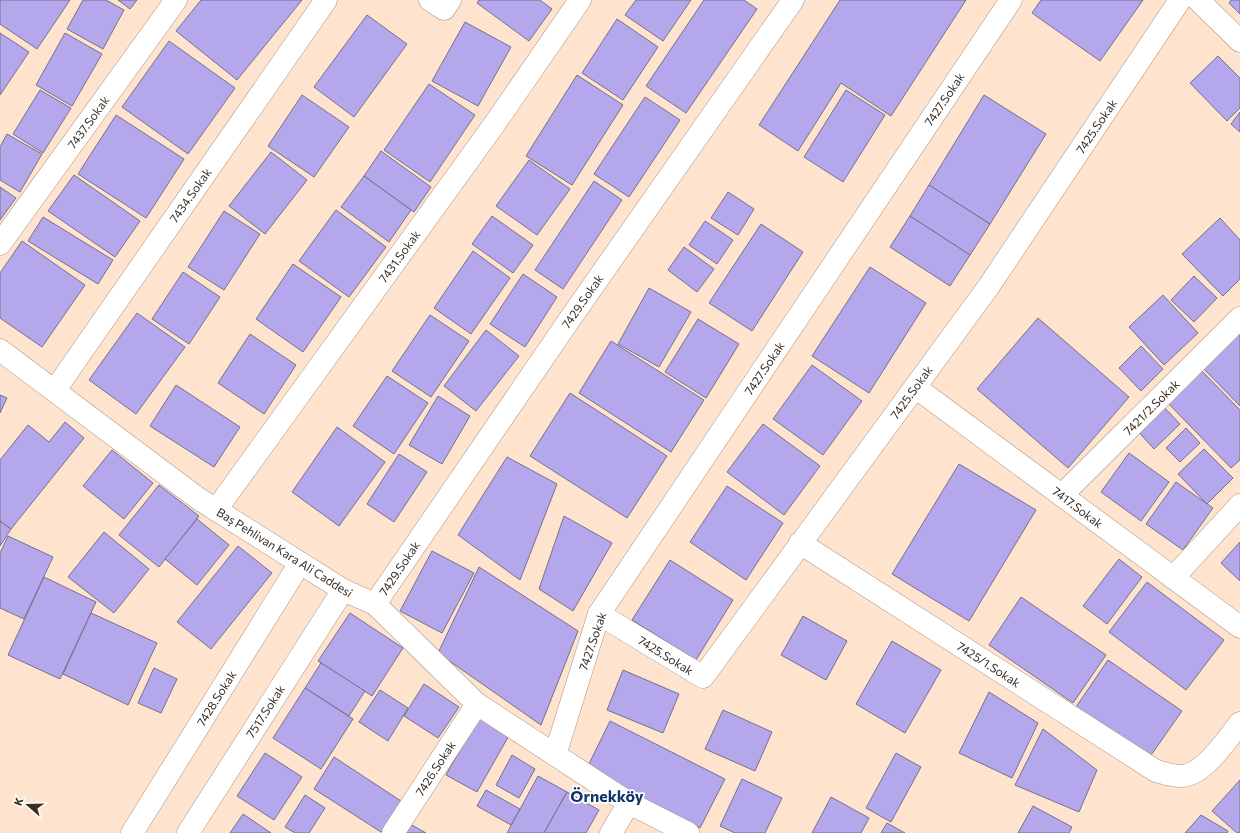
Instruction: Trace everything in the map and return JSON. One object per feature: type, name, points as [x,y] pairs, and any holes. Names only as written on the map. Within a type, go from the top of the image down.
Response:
[{"type":"street","name":"7437.Sokak","points":[[0,244],[176,0]]},
{"type":"street","name":"7434.Sokak","points":[[55,390],[326,0]]},
{"type":"street","name":"7431.Sokak","points":[[216,510],[496,122],[580,0]]},
{"type":"street","name":"7429.Sokak","points":[[375,604],[576,310],[793,0]]},
{"type":"street","name":"7427.Sokak","points":[[555,755],[599,614],[1011,0]]},
{"type":"street","name":"7425.Sokak","points":[[599,614],[703,677],[989,286],[1180,0]]},
{"type":"street","points":[[1198,0],[1240,42]]},
{"type":"street","name":"7421/2.Sokak","points":[[1062,495],[1240,318]]},
{"type":"street","name":"Baş Pehlivan Kara Ali Caddesi","points":[[0,350],[199,499],[343,590],[375,604],[477,704],[629,803],[688,833]]},
{"type":"street","name":"7417.Sokak","points":[[915,387],[1240,627]]},
{"type":"street","points":[[1173,578],[1240,505]]},
{"type":"street","name":"7425/1.Sokak","points":[[800,543],[1156,771],[1181,776],[1189,775],[1199,770],[1240,724]]},
{"type":"street","name":"7428.Sokak","points":[[132,833],[300,563]]},
{"type":"street","name":"7517.Sokak","points":[[188,833],[343,590]]},
{"type":"street","name":"7426.Sokak","points":[[393,833],[477,704]]},
{"type":"street","points":[[611,833],[629,803]]},
{"type":"building","points":[[0,0],[70,0],[37,49],[0,24]]},
{"type":"building","points":[[83,0],[106,0],[124,10],[103,49],[67,29]]},
{"type":"building","points":[[118,0],[137,0],[130,9]]},
{"type":"building","points":[[201,0],[302,0],[237,80],[176,31]]},
{"type":"building","points":[[479,0],[540,0],[552,9],[529,41],[477,3]]},
{"type":"building","points":[[636,0],[691,0],[663,41],[625,15]]},
{"type":"building","points":[[704,0],[744,0],[757,9],[686,113],[646,86]]},
{"type":"building","points":[[840,0],[966,0],[891,116],[841,83],[798,151],[759,125]]},
{"type":"building","points":[[1041,0],[1143,0],[1100,61],[1032,13]]},
{"type":"building","points":[[1231,0],[1240,0],[1240,14],[1229,3]]},
{"type":"building","points":[[367,15],[407,44],[354,117],[314,87]]},
{"type":"building","points":[[617,19],[658,47],[623,100],[582,73]]},
{"type":"building","points":[[465,22],[511,47],[478,106],[432,81]]},
{"type":"building","points":[[0,33],[29,52],[0,95]]},
{"type":"building","points":[[65,33],[102,54],[72,106],[36,85]]},
{"type":"building","points":[[169,41],[235,88],[188,154],[122,107]]},
{"type":"building","points":[[1218,56],[1240,78],[1240,108],[1227,121],[1190,83]]},
{"type":"building","points":[[577,75],[623,105],[572,185],[526,156]]},
{"type":"building","points":[[429,84],[475,115],[430,182],[384,150]]},
{"type":"building","points":[[40,90],[71,108],[43,153],[13,134]]},
{"type":"building","points":[[846,90],[885,115],[843,182],[804,157]]},
{"type":"building","points":[[302,95],[349,127],[314,177],[268,146]]},
{"type":"building","points":[[984,95],[1046,134],[990,224],[929,185]]},
{"type":"building","points":[[645,97],[680,120],[629,197],[594,174]]},
{"type":"building","points":[[1240,112],[1240,132],[1231,124]]},
{"type":"building","points":[[116,115],[184,159],[146,218],[78,174]]},
{"type":"building","points":[[7,134],[42,154],[20,192],[0,180],[0,147]]},
{"type":"building","points":[[381,151],[431,187],[414,212],[364,176]]},
{"type":"building","points":[[271,152],[307,180],[265,234],[229,206]]},
{"type":"building","points":[[529,160],[570,189],[537,235],[496,206]]},
{"type":"building","points":[[74,175],[140,221],[115,257],[48,211]]},
{"type":"building","points":[[364,176],[411,210],[389,242],[341,207]]},
{"type":"building","points":[[594,181],[622,200],[563,289],[535,270]]},
{"type":"building","points":[[929,185],[990,224],[970,255],[910,216]]},
{"type":"building","points":[[0,187],[16,198],[0,220]]},
{"type":"building","points":[[728,192],[754,209],[738,235],[711,218]]},
{"type":"building","points":[[336,210],[386,247],[349,297],[299,261]]},
{"type":"building","points":[[224,211],[260,234],[224,290],[188,267]]},
{"type":"building","points":[[492,216],[533,245],[513,273],[472,244]]},
{"type":"building","points":[[910,216],[970,255],[950,286],[890,247]]},
{"type":"building","points":[[43,217],[113,260],[98,284],[28,241]]},
{"type":"building","points":[[1220,218],[1240,240],[1240,279],[1223,296],[1182,254]]},
{"type":"building","points":[[705,221],[733,240],[717,264],[689,245]]},
{"type":"building","points":[[761,224],[803,252],[752,331],[709,303]]},
{"type":"building","points":[[22,241],[85,285],[42,347],[0,318],[0,273]]},
{"type":"building","points":[[684,247],[714,269],[697,292],[668,270]]},
{"type":"building","points":[[473,251],[510,278],[471,334],[434,308]]},
{"type":"building","points":[[293,264],[341,297],[303,352],[256,319]]},
{"type":"building","points":[[870,267],[926,303],[869,393],[812,356]]},
{"type":"building","points":[[183,272],[220,297],[189,344],[152,319]]},
{"type":"building","points":[[523,274],[557,297],[525,347],[490,324]]},
{"type":"building","points":[[1194,276],[1217,298],[1194,322],[1171,300]]},
{"type":"building","points":[[649,288],[691,312],[659,367],[618,344]]},
{"type":"building","points":[[1163,295],[1198,333],[1164,365],[1129,327]]},
{"type":"building","points":[[137,313],[185,347],[136,414],[89,380]]},
{"type":"building","points":[[430,315],[469,341],[431,397],[392,371]]},
{"type":"building","points":[[1038,318],[1129,397],[1068,468],[977,389]]},
{"type":"building","points":[[698,319],[739,344],[706,398],[665,372]]},
{"type":"building","points":[[1240,328],[1240,406],[1201,366]]},
{"type":"building","points":[[486,330],[519,356],[476,411],[444,386]]},
{"type":"building","points":[[250,334],[296,365],[264,414],[218,383]]},
{"type":"building","points":[[611,341],[704,400],[671,452],[579,393]]},
{"type":"building","points":[[1141,346],[1163,369],[1141,391],[1119,368]]},
{"type":"building","points":[[812,365],[862,401],[823,455],[773,419]]},
{"type":"building","points":[[1199,368],[1240,410],[1240,460],[1231,468],[1166,401]]},
{"type":"building","points":[[387,376],[428,403],[394,454],[353,426]]},
{"type":"building","points":[[176,385],[240,427],[214,467],[150,426]]},
{"type":"building","points":[[570,393],[667,456],[627,518],[530,456]]},
{"type":"building","points":[[0,395],[7,398],[0,413]]},
{"type":"building","points":[[438,396],[470,416],[442,464],[409,445]]},
{"type":"building","points":[[1161,404],[1180,424],[1154,449],[1136,429]]},
{"type":"building","points":[[65,422],[84,438],[11,529],[0,521],[0,460],[28,425],[49,442]]},
{"type":"building","points":[[763,424],[820,466],[784,515],[727,472]]},
{"type":"building","points":[[337,427],[385,462],[339,526],[292,492]]},
{"type":"building","points":[[1186,428],[1200,443],[1180,462],[1166,448]]},
{"type":"building","points":[[1204,449],[1233,478],[1207,504],[1178,474]]},
{"type":"building","points":[[112,450],[153,483],[124,519],[83,486]]},
{"type":"building","points":[[1129,453],[1169,482],[1141,521],[1101,492]]},
{"type":"building","points":[[399,454],[427,472],[394,522],[367,504]]},
{"type":"building","points":[[507,457],[557,484],[520,580],[458,535]]},
{"type":"building","points":[[959,464],[1036,510],[969,621],[892,574]]},
{"type":"building","points":[[1176,482],[1213,508],[1183,550],[1146,524]]},
{"type":"building","points":[[159,485],[199,516],[159,567],[119,535]]},
{"type":"building","points":[[727,486],[783,523],[746,580],[690,542]]},
{"type":"building","points":[[564,516],[612,543],[573,611],[539,589]]},
{"type":"building","points":[[197,519],[229,545],[197,585],[165,559]]},
{"type":"building","points":[[0,521],[11,529],[0,546]]},
{"type":"building","points":[[104,532],[149,569],[114,613],[68,577]]},
{"type":"building","points":[[8,536],[53,557],[24,619],[0,608],[0,553]]},
{"type":"building","points":[[1240,542],[1240,581],[1221,563]]},
{"type":"building","points":[[238,546],[272,573],[211,649],[177,622]]},
{"type":"building","points":[[432,551],[474,573],[442,633],[400,611]]},
{"type":"building","points":[[1119,559],[1142,577],[1107,624],[1083,606]]},
{"type":"building","points":[[670,560],[733,600],[696,660],[632,620]]},
{"type":"building","points":[[479,567],[578,631],[541,725],[438,653]]},
{"type":"building","points":[[44,577],[96,602],[60,679],[8,655]]},
{"type":"building","points":[[1147,582],[1224,640],[1186,690],[1109,632]]},
{"type":"building","points":[[1021,597],[1106,655],[1073,703],[989,645]]},
{"type":"building","points":[[91,613],[157,643],[128,705],[63,674]]},
{"type":"building","points":[[350,613],[403,648],[372,696],[318,661]]},
{"type":"building","points":[[803,616],[847,641],[826,680],[781,655]]},
{"type":"building","points":[[892,641],[941,670],[905,733],[856,704]]},
{"type":"building","points":[[1108,660],[1182,711],[1149,758],[1076,707]]},
{"type":"building","points":[[321,663],[365,691],[349,716],[305,688]]},
{"type":"building","points":[[154,668],[177,679],[161,713],[138,703]]},
{"type":"building","points":[[623,670],[679,694],[663,733],[607,710]]},
{"type":"building","points":[[424,684],[459,707],[438,738],[404,716]]},
{"type":"building","points":[[305,688],[353,719],[321,769],[273,738]]},
{"type":"building","points":[[380,690],[408,708],[388,741],[359,722]]},
{"type":"building","points":[[989,692],[1038,723],[1012,778],[959,753]]},
{"type":"building","points":[[723,710],[772,732],[755,771],[705,749]]},
{"type":"building","points":[[480,715],[511,732],[477,792],[446,775]]},
{"type":"building","points":[[610,721],[725,779],[700,828],[586,770]]},
{"type":"building","points":[[1043,729],[1097,770],[1079,812],[1015,785]]},
{"type":"building","points":[[265,753],[302,777],[274,820],[237,796]]},
{"type":"building","points":[[896,753],[921,767],[891,822],[866,808]]},
{"type":"building","points":[[512,755],[535,769],[519,798],[496,785]]},
{"type":"building","points":[[334,757],[401,801],[381,832],[314,789]]},
{"type":"building","points":[[538,776],[567,792],[544,833],[507,833]]},
{"type":"building","points":[[742,779],[782,798],[765,833],[735,833],[720,826]]},
{"type":"building","points":[[1240,780],[1240,833],[1237,833],[1212,811]]},
{"type":"building","points":[[486,790],[520,809],[511,825],[477,806]]},
{"type":"building","points":[[567,792],[599,810],[586,833],[544,833]]},
{"type":"building","points":[[305,795],[325,808],[309,833],[295,833],[285,827]]},
{"type":"building","points":[[831,797],[869,818],[861,833],[812,833]]},
{"type":"building","points":[[1033,806],[1072,827],[1069,833],[1018,833]]},
{"type":"building","points":[[243,814],[271,833],[230,833]]},
{"type":"building","points":[[1201,815],[1228,831],[1227,833],[1185,833]]},
{"type":"building","points":[[887,823],[905,833],[881,833]]},
{"type":"building","points":[[410,824],[426,833],[405,833]]},
{"type":"district","name":"Örnekköy","points":[[607,795]]}]
